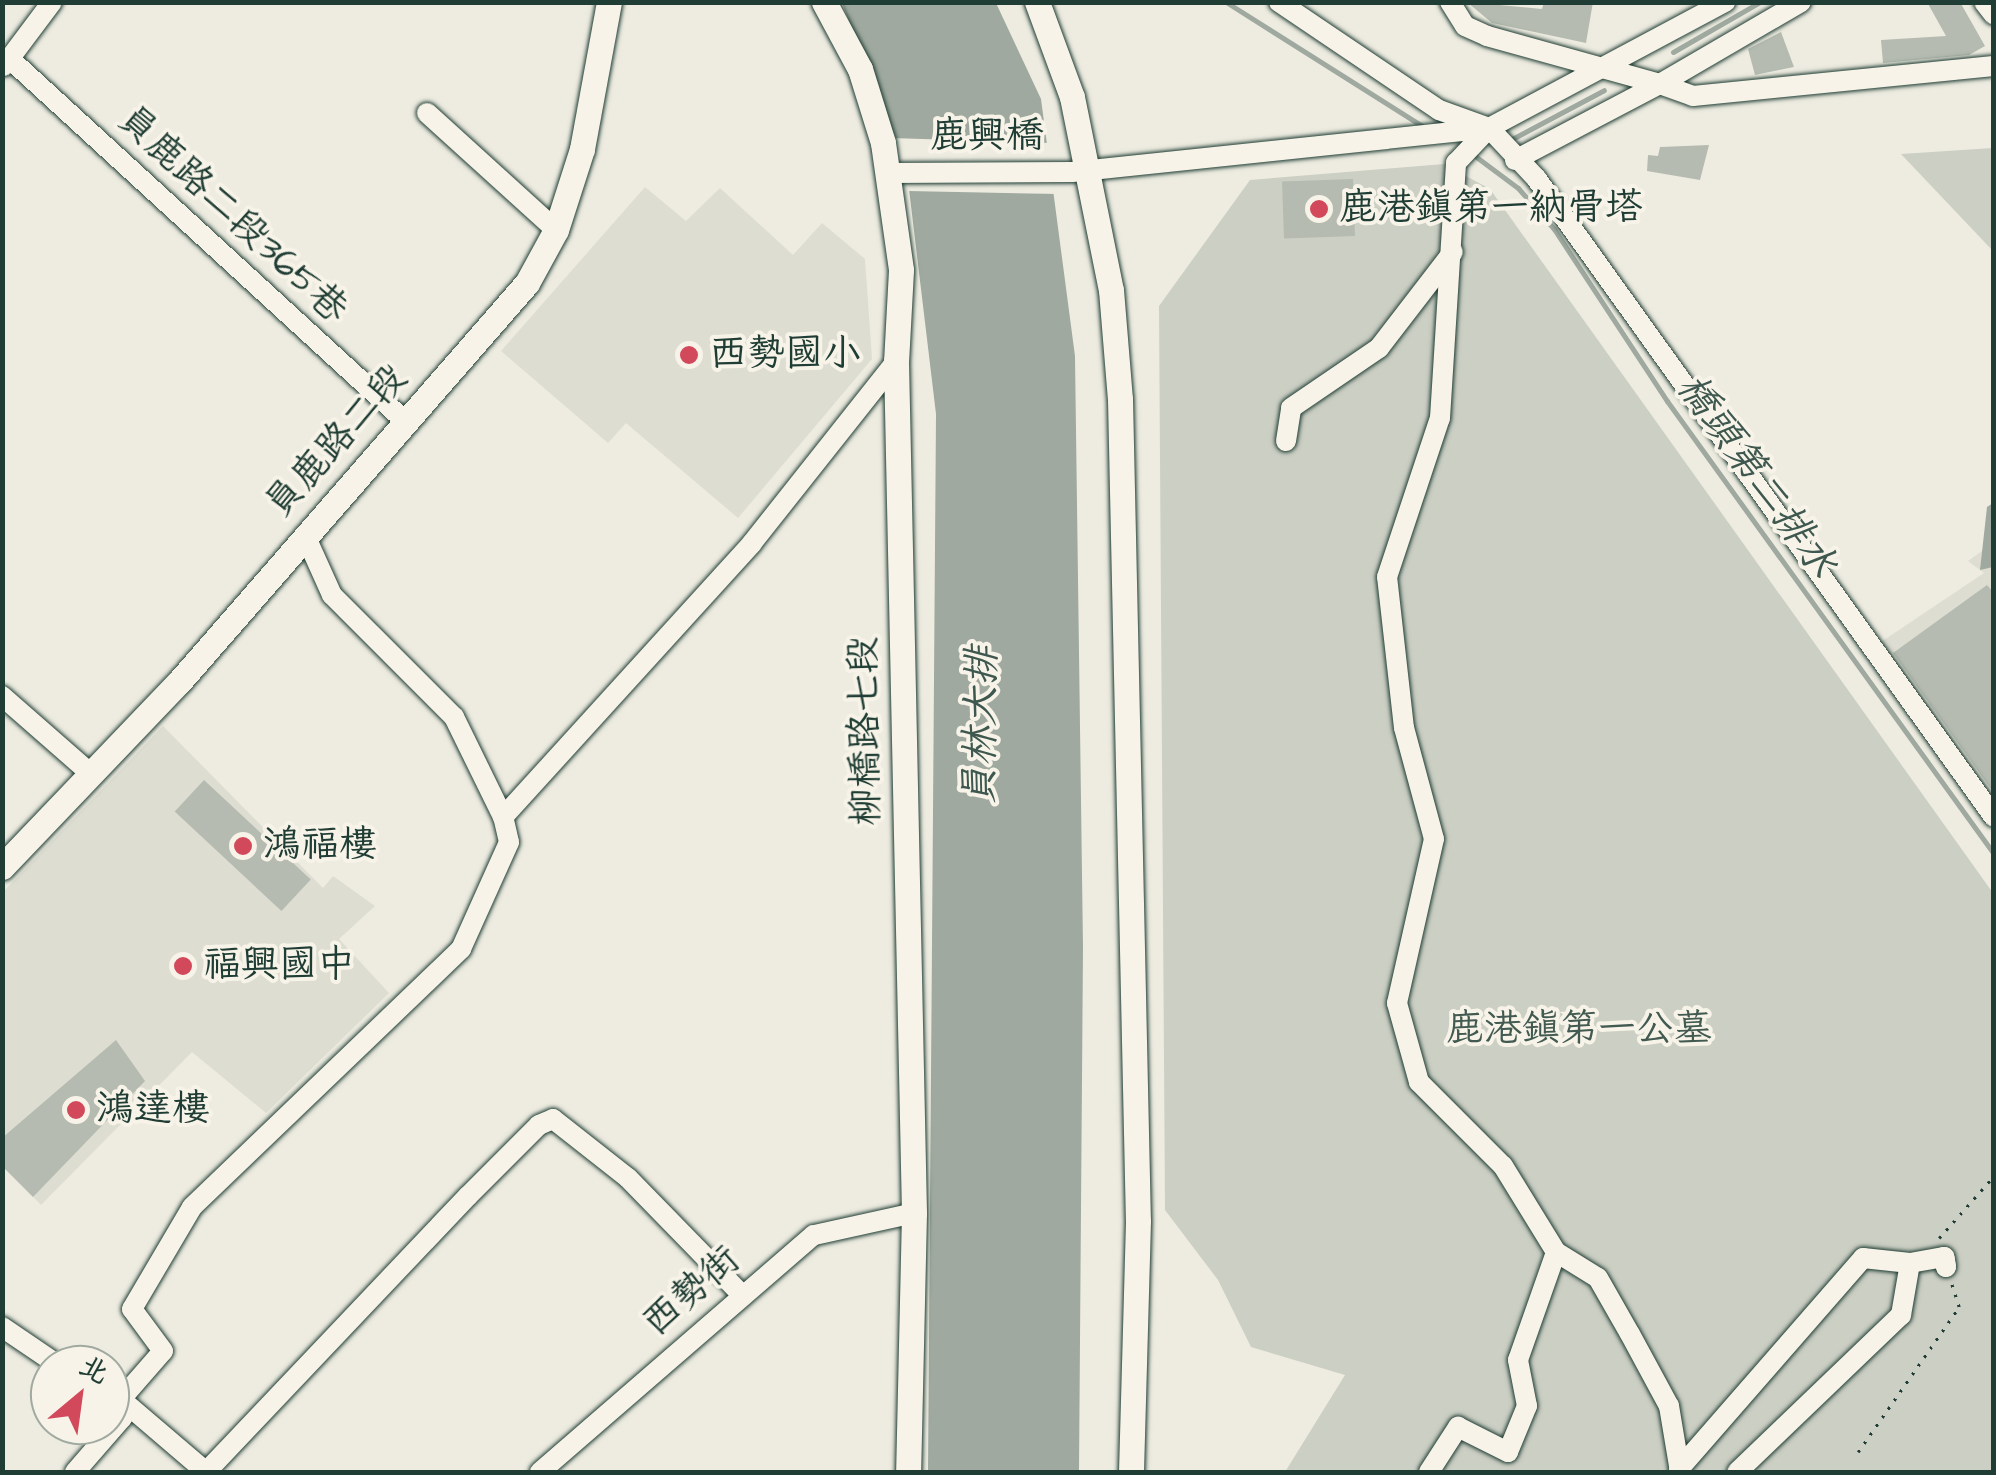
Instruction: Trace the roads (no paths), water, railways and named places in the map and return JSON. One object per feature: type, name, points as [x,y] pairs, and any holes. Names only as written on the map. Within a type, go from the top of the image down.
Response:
[{"type":"main road","name":"員鹿路二段","points":[[2,868],[91,774],[527,283],[556,230],[582,149],[609,2]]},
{"type":"main road","name":"柳橋路七段","points":[[824,2],[860,69],[896,173],[900,270],[896,361],[914,1213],[908,1472]]},
{"type":"main road","points":[[1037,2],[1072,97],[1079,171],[1110,290],[1125,504],[1138,1221],[1131,1472]]},
{"type":"street","points":[[6,63],[52,2]]},
{"type":"street","points":[[1279,2],[1439,110],[1486,133],[1536,178],[1994,816]]},
{"type":"street","points":[[1450,2],[1464,26],[1487,36],[1608,67],[1693,96],[1994,66]]},
{"type":"street","points":[[1680,1471],[1669,1406],[1598,1278],[1556,1252],[1502,1166],[1419,1082],[1396,1003],[1434,838],[1404,728],[1386,576],[1440,418],[1462,157],[1486,133],[1725,2]]},
{"type":"street","points":[[1515,160],[1660,84],[1801,2]]},
{"type":"street","points":[[1984,2],[1994,16]]},
{"type":"street","name":"員鹿路二段365巷","points":[[6,63],[406,422]]},
{"type":"street","points":[[427,113],[556,230]]},
{"type":"street","name":"鹿興橋","points":[[896,173],[1079,171],[1486,133]]},
{"type":"street","points":[[1286,441],[1290,408],[1379,348],[1453,252]]},
{"type":"street","points":[[503,816],[752,544],[896,361]]},
{"type":"street","points":[[130,1382],[163,1351],[132,1309],[192,1207],[461,950],[509,842],[503,816],[454,717],[332,595],[304,534]]},
{"type":"street","points":[[2,696],[91,774]]},
{"type":"street","points":[[130,1407],[206,1472],[468,1196],[539,1126],[553,1119],[628,1178],[742,1295]]},
{"type":"street","name":"西勢街","points":[[540,1472],[814,1234],[914,1213]]},
{"type":"street","points":[[1429,1472],[1458,1427],[1508,1452],[1527,1406],[1518,1360],[1556,1252]]},
{"type":"street","points":[[1680,1471],[1863,1258],[1945,1262]]},
{"type":"street","points":[[1737,1472],[1901,1315],[1914,1263]]},
{"type":"street","points":[[2,1327],[30,1346]]},
{"type":"street","points":[[75,1472],[98,1445]]},
{"type":"water","name":"員林大排","points":[[842,3],[996,3],[1041,99],[1075,356],[1083,948],[1079,1472],[928,1472],[936,414],[906,164]]},
{"type":"water","points":[[1993,503],[1993,567],[1980,570],[1987,507]]},
{"type":"waterway","points":[[1226,2],[1427,129]]},
{"type":"waterway","points":[[1673,52],[1760,2]]},
{"type":"waterway","points":[[1512,139],[1604,90]]},
{"type":"waterway","name":"橋頭第二排水","points":[[1471,153],[1518,188],[1554,229],[1667,401],[1994,854]]},
{"type":"place","name":"鹿港鎮第一納骨塔","points":[[1319,209]]},
{"type":"place","name":"西勢國小","points":[[689,355]]},
{"type":"place","name":"鴻福樓","points":[[243,846]]},
{"type":"place","name":"福興國中","points":[[183,966]]},
{"type":"place","name":"鴻達樓","points":[[76,1110]]},
{"type":"park label","name":"鹿港鎮第一公墓","points":[[1579,1030]]}]
